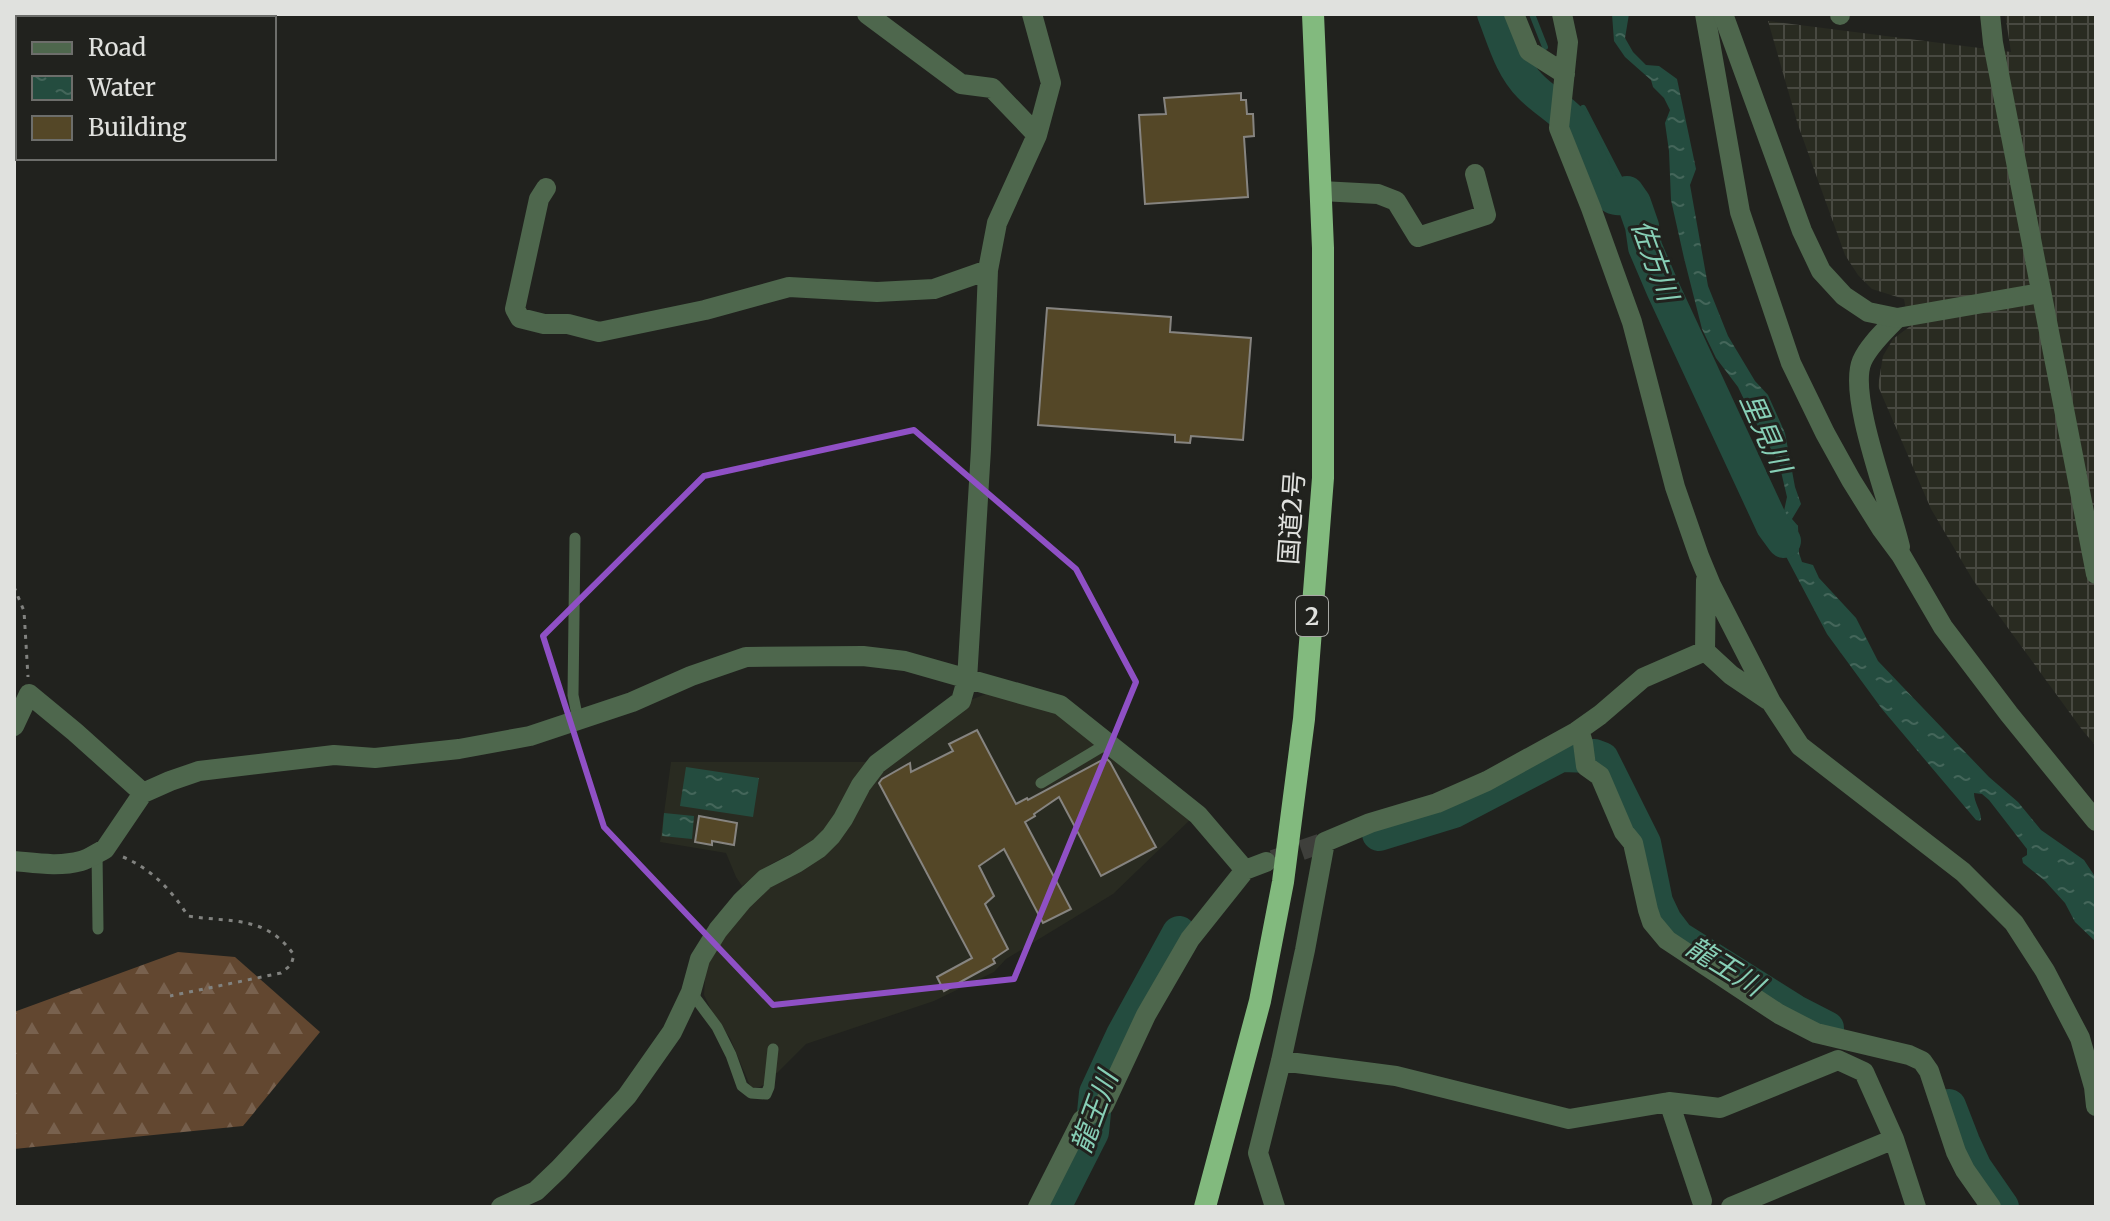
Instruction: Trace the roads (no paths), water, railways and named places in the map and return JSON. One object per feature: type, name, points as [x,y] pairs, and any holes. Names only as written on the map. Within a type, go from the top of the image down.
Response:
[{"type":"highway","name":"国道2号","points":[[1205,1207],[1260,1001],[1283,882],[1304,719],[1323,478],[1323,248],[1313,14]]},
{"type":"street","points":[[867,14],[961,84],[992,88],[1037,135]]},
{"type":"street","points":[[501,1207],[536,1191],[627,1096],[672,1032],[691,992],[700,959],[718,930],[742,901],[765,879],[819,848],[843,819],[861,785],[877,764],[961,701],[967,680],[988,270],[997,223],[1037,135],[1051,83],[1032,14]]},
{"type":"street","points":[[1514,14],[1529,51],[1564,84]]},
{"type":"street","points":[[1562,14],[1568,42],[1559,128],[1632,322],[1675,487],[1705,572],[1771,702],[1800,746],[1963,872],[2014,923],[2045,971],[2080,1038],[2094,1087],[2096,1106]]},
{"type":"street","points":[[1705,14],[1740,212],[1786,349],[1825,433],[1943,627],[2096,821]]},
{"type":"street","points":[[1723,14],[1802,231],[1821,271],[1844,296],[1868,312],[1897,318],[2040,293]]},
{"type":"street","points":[[1990,14],[2040,293],[2096,574]]},
{"type":"street","points":[[1321,191],[1378,194],[1396,201],[1418,237],[1486,215],[1475,174]]},
{"type":"street","points":[[546,188],[539,199],[515,309],[520,318],[544,324],[568,324],[599,332],[705,310],[789,287],[877,292],[934,289],[988,270]]},
{"type":"street","points":[[1897,318],[1877,338],[1862,360],[1858,378],[1879,476],[1895,524],[1901,555]]},
{"type":"street","points":[[1705,572],[1705,651],[1731,675],[1771,702]]},
{"type":"street","points":[[1275,1207],[1258,1153],[1308,936],[1325,842],[1370,823],[1437,803],[1581,736],[1643,678],[1705,651]]},
{"type":"street","points":[[14,861],[57,864],[82,861],[101,851],[143,793],[199,771],[334,755],[375,758],[459,749],[530,736],[632,702],[691,676],[746,657],[863,656],[905,661],[1060,705],[1198,815],[1245,870]]},
{"type":"street","points":[[14,726],[29,694],[143,793]]},
{"type":"street","points":[[1581,736],[1586,766],[1600,776],[1624,832],[1633,843],[1652,922],[1667,940],[1779,1014],[1816,1033],[1909,1055],[1922,1061],[1929,1071],[1956,1152],[1991,1207]]},
{"type":"street","points":[[1038,1207],[1082,1120],[1104,1105],[1146,1015],[1190,939],[1245,870],[1266,862]]},
{"type":"street","points":[[1281,1061],[1396,1076],[1569,1119],[1669,1102],[1720,1108],[1838,1060],[1864,1072],[1894,1139],[1916,1207]]},
{"type":"street","points":[[1669,1102],[1697,1205]]},
{"type":"street","points":[[1731,1207],[1894,1139]]},
{"type":"lane","points":[[575,538],[573,695],[578,720]]},
{"type":"lane","points":[[1041,783],[1108,743]]},
{"type":"lane","points":[[98,929],[101,851]]},
{"type":"lane","points":[[691,992],[717,1027],[742,1086],[751,1093],[766,1094],[773,1049]]},
{"type":"water","name":"里見川","points":[[1612,14],[1629,14],[1625,38],[1646,65],[1659,66],[1677,79],[1696,169],[1690,185],[1708,286],[1728,336],[1755,381],[1768,395],[1785,433],[1801,504],[1792,519],[1798,526],[1802,562],[1813,565],[1819,578],[1856,618],[1878,661],[1989,777],[2018,802],[2041,830],[2084,860],[2096,878],[2096,942],[2075,922],[2065,903],[2045,881],[2023,863],[2027,849],[1989,800],[1982,794],[1974,793],[1981,819],[1976,820],[1882,709],[1827,634],[1770,526],[1776,525],[1787,497],[1779,463],[1702,329],[1671,200],[1665,123],[1670,110],[1651,80],[1625,57],[1614,41]]},
{"type":"water","points":[[686,767],[759,778],[753,817],[680,806]]},
{"type":"water","points":[[664,813],[694,816],[692,839],[662,836]]},
{"type":"waterway","name":"佐方川","points":[[1494,14],[1518,70],[1530,86],[1577,128],[1603,187],[1616,198],[1627,193],[1634,203],[1645,247],[1663,289],[1773,526],[1784,541]]},
{"type":"waterway","points":[[1532,14],[1545,47]]},
{"type":"waterway","points":[[1583,108],[1627,193]]},
{"type":"waterway","name":"龍王川","points":[[1379,834],[1454,811],[1561,755],[1602,759],[1644,843],[1656,902],[1678,938],[1794,1011],[1827,1028]]},
{"type":"waterway","name":"龍王川","points":[[1054,1207],[1092,1132],[1096,1093],[1123,1035],[1179,933]]},
{"type":"waterway","name":"龍王川","points":[[1949,1106],[1975,1168],[2002,1207]]},
{"type":"tunnel","points":[[1273,860],[1325,842]]}]
